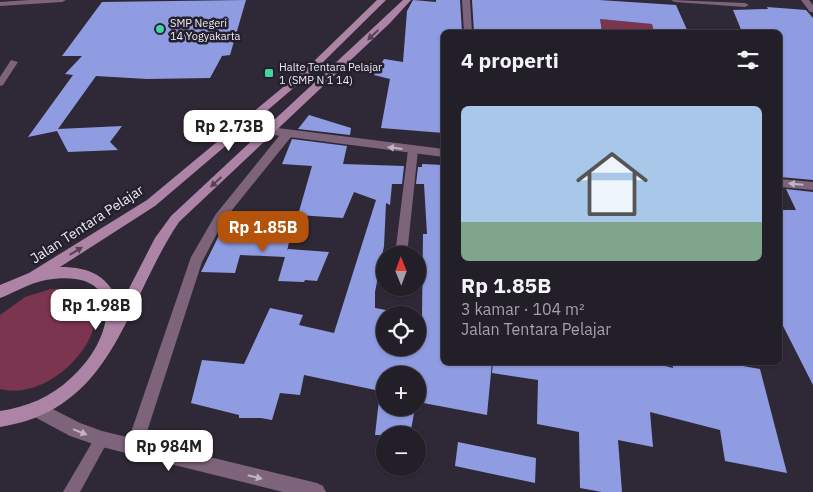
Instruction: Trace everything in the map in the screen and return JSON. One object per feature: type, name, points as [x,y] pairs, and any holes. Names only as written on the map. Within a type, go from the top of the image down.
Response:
[{"type":"main road","name":"Jalan Tentara Pelajar","points":[[34,276],[110,230],[151,202],[314,66],[382,0]]},
{"type":"main road","points":[[0,419],[14,417],[37,409],[67,392],[91,370],[107,345],[159,242],[175,220],[270,132],[407,0]]},
{"type":"main road","points":[[0,292],[34,276],[60,271],[83,274],[102,283],[112,299],[114,320],[107,345]]},
{"type":"street","points":[[466,0],[468,30]]},
{"type":"street","points":[[270,132],[441,153]]},
{"type":"street","points":[[134,447],[196,261],[220,217],[287,134]]},
{"type":"street","points":[[402,246],[413,150]]},
{"type":"street","points":[[782,183],[813,186]]},
{"type":"street","points":[[37,409],[76,430],[102,440],[317,492]]},
{"type":"lane","points":[[0,4],[62,0]]},
{"type":"lane","points":[[675,0],[745,5]]},
{"type":"lane","points":[[0,83],[14,62]]},
{"type":"lane","points":[[71,492],[102,440]]},
{"type":"shaded area","points":[[600,19],[652,24],[654,30],[602,30]]},
{"type":"shaded area","points":[[51,289],[79,293],[93,305],[95,323],[87,344],[71,364],[50,380],[26,389],[0,389],[0,315],[25,297]]},
{"type":"building","points":[[246,0],[230,55],[222,56],[210,78],[147,79],[96,76],[58,129],[122,126],[110,142],[118,150],[68,152],[57,131],[28,137],[73,75],[65,74],[82,56],[62,56],[102,2]]},
{"type":"building","points":[[413,0],[436,2],[436,0],[460,0],[462,30],[441,30],[441,133],[381,128],[390,79],[374,75],[384,59],[403,62],[407,11]]},
{"type":"building","points":[[472,0],[599,0],[676,5],[687,30],[654,30],[652,24],[600,19],[602,30],[474,30]]},
{"type":"building","points":[[767,7],[806,10],[813,18],[813,180],[782,177],[782,30],[741,30],[733,10],[768,9]]},
{"type":"building","points":[[309,115],[351,128],[350,135],[298,129]]},
{"type":"building","points":[[292,139],[347,146],[343,164],[404,166],[402,184],[392,184],[390,205],[386,203],[384,246],[376,246],[376,356],[426,356],[426,306],[422,306],[422,296],[426,296],[426,246],[423,246],[423,234],[427,234],[424,184],[416,184],[418,167],[422,167],[422,164],[441,165],[441,365],[492,365],[487,415],[426,404],[426,366],[376,366],[376,390],[304,375],[300,395],[280,393],[272,420],[239,418],[239,415],[191,403],[202,360],[244,364],[270,308],[303,315],[299,325],[334,333],[376,200],[354,192],[343,218],[298,215],[312,166],[282,164]]},
{"type":"building","points":[[786,189],[813,192],[813,385],[782,324],[782,210],[796,210]]},
{"type":"building","points":[[224,225],[249,225],[248,227],[291,234],[287,251],[288,249],[329,252],[317,281],[278,281],[285,257],[240,255],[235,273],[201,272]]},
{"type":"building","points":[[493,365],[662,365],[673,368],[672,365],[737,365],[760,369],[787,473],[725,461],[720,430],[650,412],[653,447],[618,440],[622,492],[602,492],[580,488],[579,432],[537,424],[538,380],[492,373]]},
{"type":"building","points":[[377,416],[414,416],[412,426],[376,426]]},
{"type":"building","points":[[458,442],[536,458],[535,483],[455,466]]},
{"type":"place","name":"SMP Negeri 14 Yogyakarta","points":[[160,29]]},
{"type":"place","name":"Halte Tentara Pelajar 1 (SMP N 1 14)","points":[[269,73]]}]
